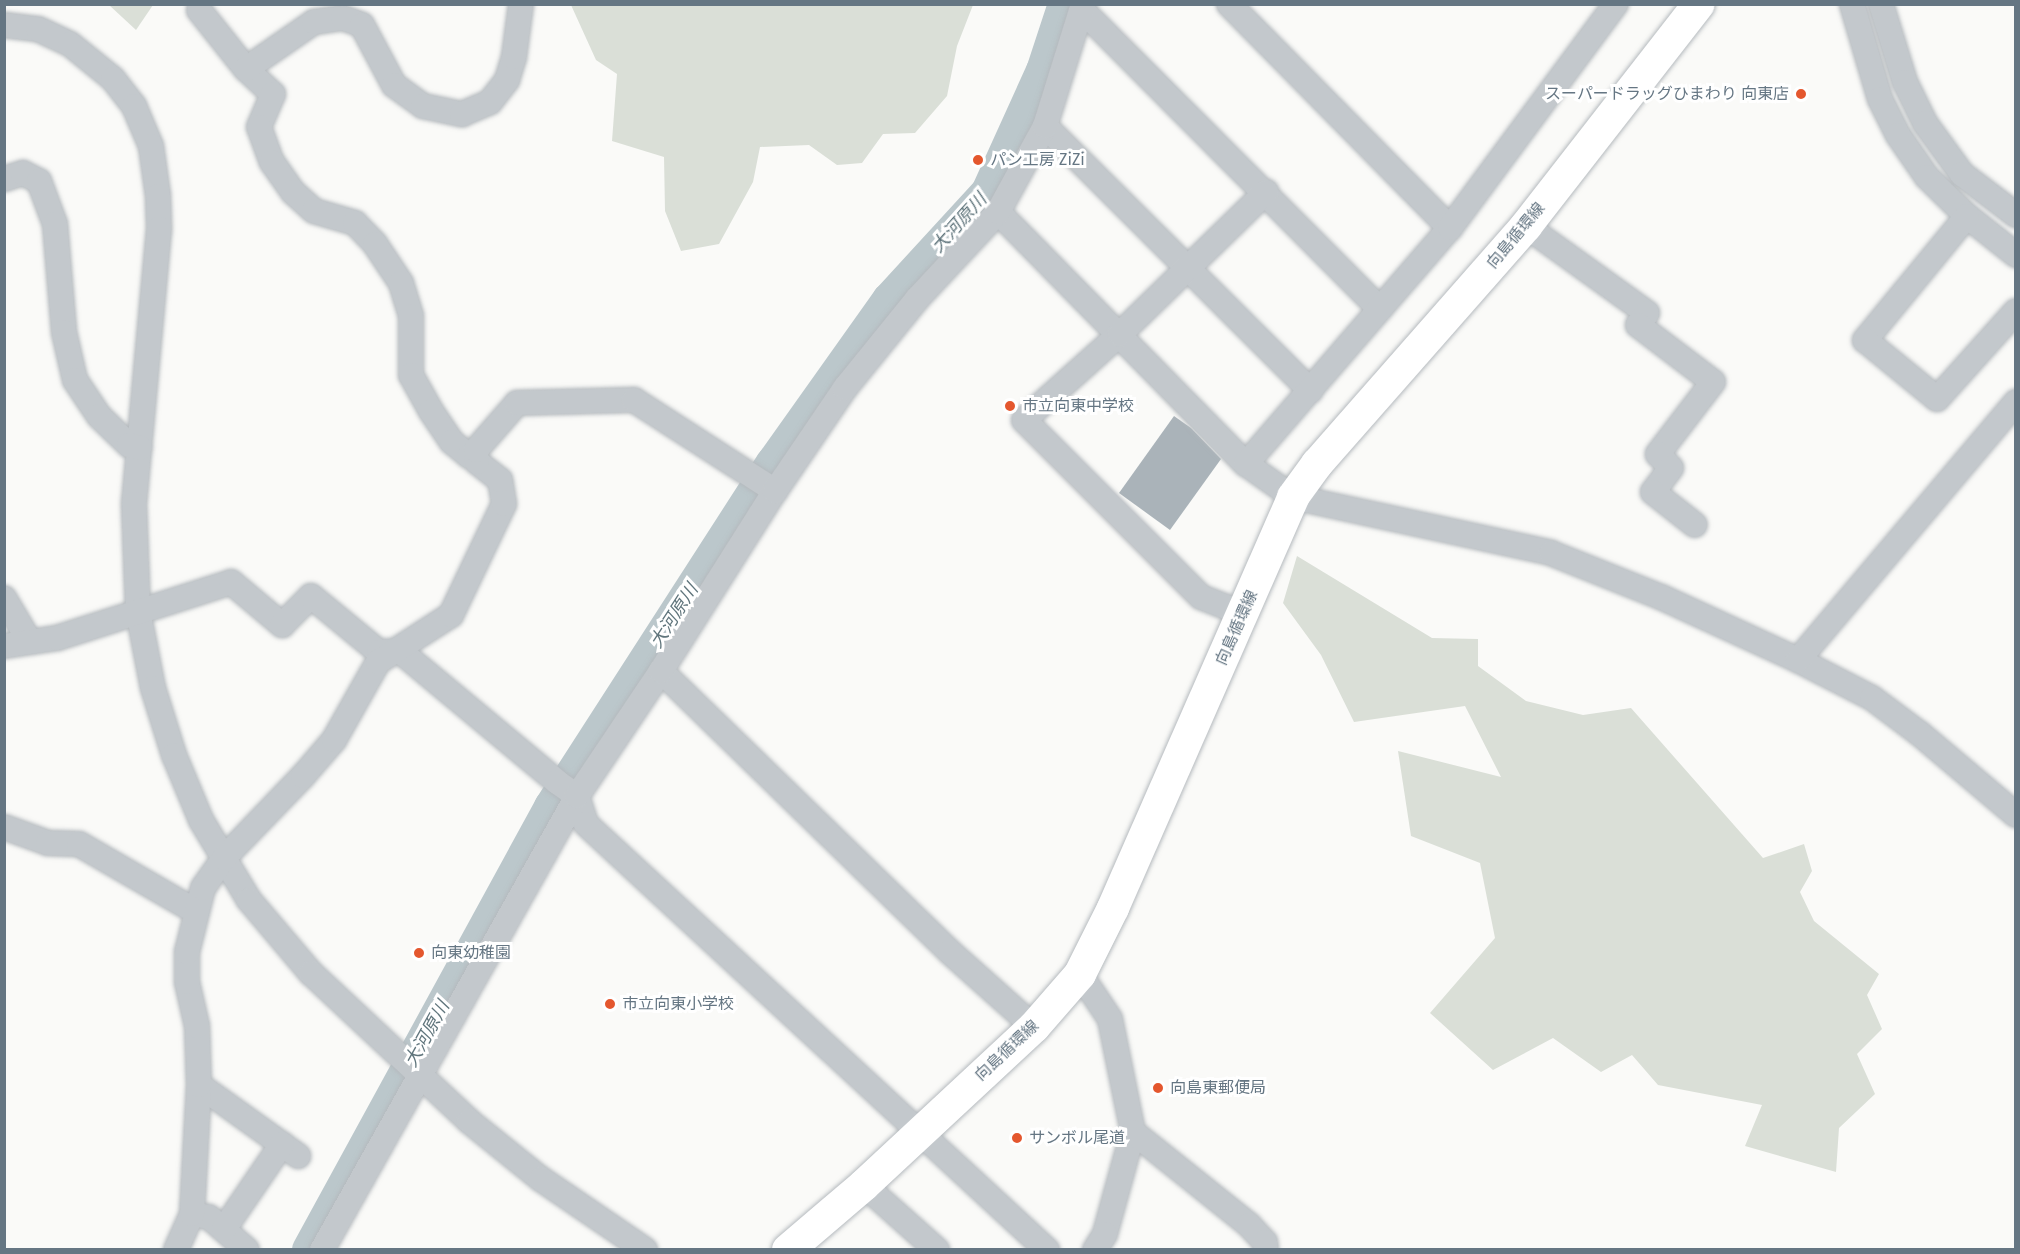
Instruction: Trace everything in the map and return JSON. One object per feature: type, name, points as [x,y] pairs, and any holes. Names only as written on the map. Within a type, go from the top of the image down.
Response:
[{"type":"main road","name":"向島循環線","points":[[788,1250],[864,1185],[1034,1027],[1080,974],[1113,908],[1244,614],[1293,497],[1317,464],[1526,226],[1699,4]]},
{"type":"street","points":[[246,69],[314,22],[343,18],[362,25],[394,85],[423,106],[462,114],[490,102],[507,80],[514,57],[521,4]]},
{"type":"street","points":[[1229,4],[1450,228]]},
{"type":"street","points":[[1246,464],[1450,228],[1616,4]]},
{"type":"street","points":[[1852,4],[1880,99],[1898,135],[1927,177],[1967,216],[2016,255]]},
{"type":"street","points":[[1881,4],[1905,82],[1925,123],[1962,174],[2016,215]]},
{"type":"street","points":[[322,1250],[567,789],[661,671],[774,491],[845,388],[917,299],[998,212],[1044,126],[1083,7],[1380,309]]},
{"type":"street","points":[[199,10],[246,69],[273,94],[259,127],[272,162],[294,192],[314,211],[355,223],[375,244],[401,283],[411,316],[411,375],[431,411],[452,441],[469,456],[475,456]]},
{"type":"street","points":[[4,25],[38,28],[70,44],[113,79],[134,106],[151,146],[158,196],[159,229],[134,504],[138,611],[153,688],[174,755],[201,820],[249,900],[311,973],[417,1075],[541,1179],[645,1250]]},
{"type":"street","points":[[1044,126],[1311,391]]},
{"type":"street","points":[[4,179],[23,173],[39,181],[55,224],[64,332],[75,380],[99,416],[129,445],[140,448]]},
{"type":"street","points":[[1244,614],[1202,597],[1024,420],[1120,333],[1266,192]]},
{"type":"street","points":[[998,212],[1120,333],[1246,464],[1293,497],[1551,553],[1661,597],[1798,660],[1872,698],[1919,733],[2016,815]]},
{"type":"street","points":[[1967,216],[1865,340],[1937,399],[2016,311]]},
{"type":"street","points":[[1526,226],[1647,313],[1638,325],[1713,382],[1658,454],[1671,468],[1653,492],[1695,525]]},
{"type":"street","points":[[176,1250],[192,1214],[199,1085],[196,1026],[187,982],[186,952],[203,888],[224,858],[303,776],[334,740],[378,662],[400,651],[451,615],[504,504],[500,480],[477,462],[476,450],[517,403],[634,400],[774,491]]},
{"type":"street","points":[[1798,660],[2016,402]]},
{"type":"street","points":[[4,646],[67,635],[117,621],[138,611],[231,582],[282,625],[311,596],[379,652],[400,651],[567,789],[586,824],[1047,1250]]},
{"type":"street","points":[[4,598],[30,642]]},
{"type":"street","points":[[661,671],[950,952],[1034,1027]]},
{"type":"street","points":[[4,827],[48,843],[79,844],[197,912]]},
{"type":"street","points":[[1080,974],[1110,1019],[1133,1132],[1105,1234],[1095,1250]]},
{"type":"street","points":[[199,1085],[290,1150],[224,1229]]},
{"type":"street","points":[[1133,1132],[1249,1225],[1265,1242],[1266,1250]]},
{"type":"street","points":[[864,1185],[937,1250]]},
{"type":"street","points":[[192,1214],[209,1217],[247,1250]]},
{"type":"shaded area","points":[[109,5],[153,5],[136,30]]},
{"type":"shaded area","points":[[571,5],[973,5],[957,46],[947,96],[915,133],[883,134],[862,163],[837,165],[809,145],[760,147],[753,182],[719,244],[681,251],[665,211],[664,157],[612,141],[617,74],[596,60]]},
{"type":"shaded area","points":[[1297,556],[1432,638],[1478,639],[1478,666],[1526,701],[1583,715],[1631,708],[1763,858],[1804,844],[1812,871],[1800,892],[1814,921],[1879,974],[1867,995],[1882,1029],[1857,1054],[1875,1094],[1839,1128],[1836,1172],[1745,1146],[1762,1105],[1658,1085],[1632,1055],[1601,1072],[1553,1038],[1493,1070],[1430,1013],[1495,938],[1480,863],[1411,836],[1398,751],[1501,777],[1465,706],[1354,722],[1321,655],[1283,603]]},
{"type":"building","points":[[1174,416],[1191,428],[1221,459],[1170,530],[1119,493]]},
{"type":"waterway","name":"大河原川","points":[[309,1250],[551,807],[773,463],[889,300],[988,192],[1043,71],[1065,4]]},
{"type":"place","name":"スーパードラッグひまわり 向東店","points":[[1801,94]]},
{"type":"place","name":"パン工房 ZiZi","points":[[978,160]]},
{"type":"place","name":"市立向東中学校","points":[[1010,406]]},
{"type":"place","name":"向東幼稚園","points":[[419,953]]},
{"type":"place","name":"市立向東小学校","points":[[610,1004]]},
{"type":"place","name":"向島東郵便局","points":[[1158,1088]]},
{"type":"place","name":"サンボル尾道","points":[[1017,1138]]}]
